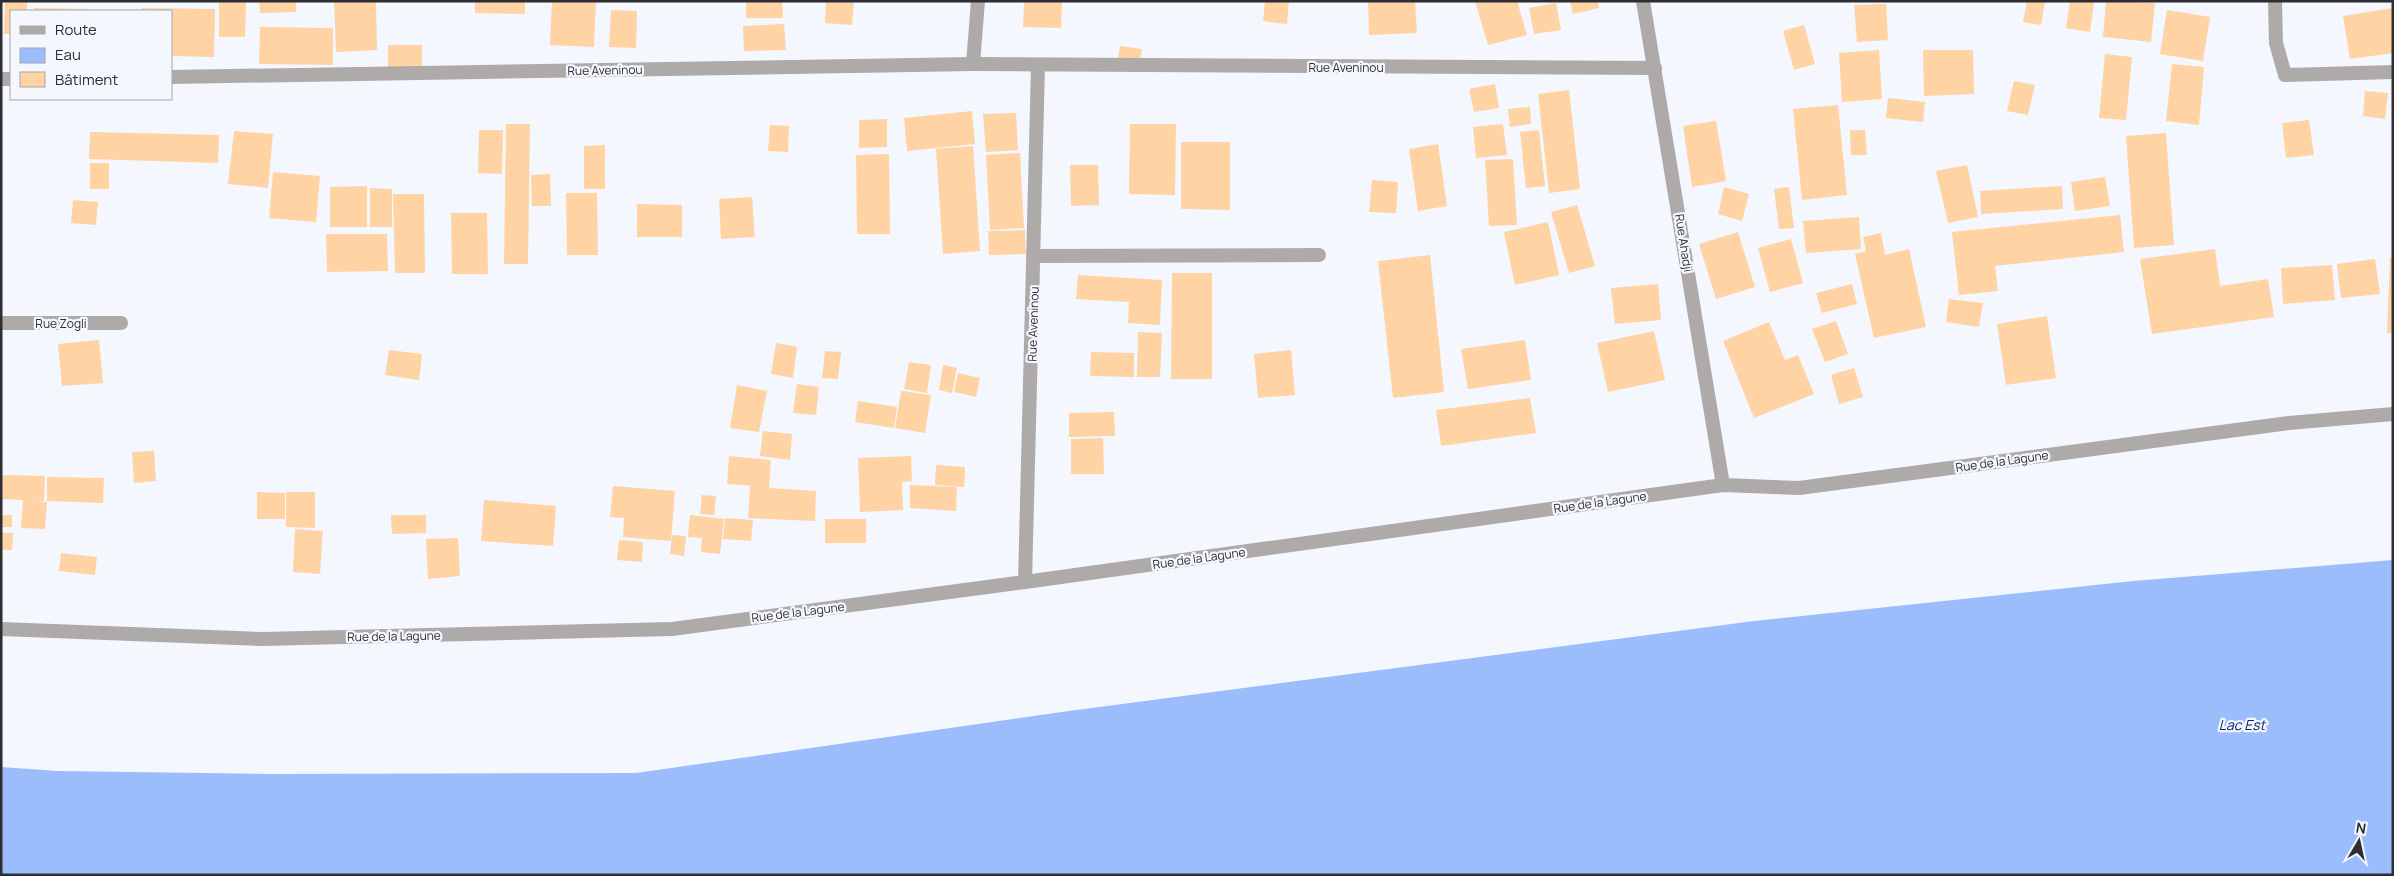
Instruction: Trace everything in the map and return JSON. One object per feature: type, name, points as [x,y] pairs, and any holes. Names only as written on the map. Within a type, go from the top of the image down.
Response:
[{"type":"street","points":[[973,64],[978,1]]},
{"type":"street","name":"Rue Ahadji","points":[[1643,1],[1723,485]]},
{"type":"street","points":[[2275,1],[2276,43],[2285,75],[2393,72]]},
{"type":"street","name":"Rue Aveninou","points":[[172,77],[973,64],[1655,68]]},
{"type":"street","name":"Rue Aveninou","points":[[1026,582],[1038,65]]},
{"type":"street","points":[[1034,256],[1319,255]]},
{"type":"street","name":"Rue Zogli","points":[[1,323],[121,323]]},
{"type":"street","name":"Rue de la Lagune","points":[[1,628],[263,639],[672,629],[1723,485],[1799,488],[2289,423],[2393,414]]},
{"type":"water","name":"Lac Est","points":[[2393,560],[2393,875],[1,875],[1,767],[58,771],[272,774],[636,773],[1069,711],[1754,621],[2133,581]]},
{"type":"building","points":[[5,1],[27,1],[27,10],[10,10],[10,34],[4,34]]},
{"type":"building","points":[[219,1],[246,1],[245,37],[219,37]]},
{"type":"building","points":[[259,1],[296,1],[296,12],[260,13]]},
{"type":"building","points":[[334,1],[376,1],[377,50],[336,52]]},
{"type":"building","points":[[475,1],[525,1],[525,14],[475,13]]},
{"type":"building","points":[[552,1],[596,1],[594,47],[550,45]]},
{"type":"building","points":[[746,1],[782,1],[783,18],[746,18]]},
{"type":"building","points":[[826,1],[854,1],[852,25],[825,23]]},
{"type":"building","points":[[1024,1],[1062,1],[1061,28],[1023,27]]},
{"type":"building","points":[[1265,1],[1289,1],[1287,24],[1263,21]]},
{"type":"building","points":[[1368,1],[1415,1],[1417,33],[1369,35]]},
{"type":"building","points":[[1475,1],[1517,1],[1527,35],[1488,45]]},
{"type":"building","points":[[1570,1],[1597,1],[1599,8],[1573,14]]},
{"type":"building","points":[[2027,1],[2045,1],[2041,25],[2023,22]]},
{"type":"building","points":[[2070,1],[2094,1],[2090,32],[2066,28]]},
{"type":"building","points":[[2106,1],[2155,3],[2151,42],[2103,37]]},
{"type":"building","points":[[1556,3],[1561,30],[1534,34],[1529,8]]},
{"type":"building","points":[[1886,4],[1888,40],[1857,42],[1854,5]]},
{"type":"building","points":[[34,8],[87,9],[87,10],[34,10]]},
{"type":"building","points":[[142,8],[215,9],[214,57],[172,56],[172,10],[142,10]]},
{"type":"building","points":[[2393,8],[2393,53],[2350,59],[2343,16]]},
{"type":"building","points":[[611,10],[637,11],[636,48],[609,47]]},
{"type":"building","points":[[2167,10],[2210,17],[2203,61],[2160,54]]},
{"type":"building","points":[[784,24],[786,50],[744,51],[743,26]]},
{"type":"building","points":[[1804,25],[1815,64],[1794,70],[1783,31]]},
{"type":"building","points":[[260,27],[333,28],[333,65],[259,64]]},
{"type":"building","points":[[388,45],[422,45],[422,67],[388,67]]},
{"type":"building","points":[[1120,46],[1142,49],[1140,61],[1118,58]]},
{"type":"building","points":[[1879,50],[1882,99],[1842,102],[1839,53]]},
{"type":"building","points":[[1923,50],[1973,50],[1974,94],[1924,96]]},
{"type":"building","points":[[2105,54],[2132,57],[2126,120],[2099,118]]},
{"type":"building","points":[[2172,64],[2204,67],[2199,125],[2166,121]]},
{"type":"building","points":[[2014,81],[2035,85],[2028,115],[2007,111]]},
{"type":"building","points":[[1495,84],[1499,108],[1474,112],[1469,89]]},
{"type":"building","points":[[1569,90],[1580,189],[1549,193],[1538,94]]},
{"type":"building","points":[[2365,91],[2388,93],[2385,119],[2363,116]]},
{"type":"building","points":[[1888,98],[1925,102],[1923,122],[1886,118]]},
{"type":"building","points":[[1838,105],[1847,195],[1802,200],[1793,109]]},
{"type":"building","points":[[1530,107],[1531,124],[1510,127],[1508,109]]},
{"type":"building","points":[[972,111],[975,144],[907,151],[904,118]]},
{"type":"building","points":[[1016,113],[1018,150],[986,152],[983,114]]},
{"type":"building","points":[[887,119],[887,147],[859,148],[859,120]]},
{"type":"building","points":[[2309,120],[2314,155],[2286,158],[2282,123]]},
{"type":"building","points":[[1716,121],[1726,181],[1692,187],[1683,126]]},
{"type":"building","points":[[506,124],[530,124],[528,264],[504,264]]},
{"type":"building","points":[[1130,124],[1176,124],[1175,195],[1129,194]]},
{"type":"building","points":[[1503,124],[1507,155],[1476,158],[1473,127]]},
{"type":"building","points":[[770,125],[789,126],[788,152],[768,151]]},
{"type":"building","points":[[479,130],[503,130],[502,174],[478,173]]},
{"type":"building","points":[[1539,130],[1545,186],[1526,188],[1520,132]]},
{"type":"building","points":[[1850,130],[1865,130],[1867,155],[1851,155]]},
{"type":"building","points":[[234,131],[273,134],[268,188],[228,184]]},
{"type":"building","points":[[90,132],[219,135],[218,163],[89,159]]},
{"type":"building","points":[[2166,133],[2174,245],[2134,248],[2126,136]]},
{"type":"building","points":[[1181,142],[1230,142],[1230,210],[1181,209]]},
{"type":"building","points":[[1438,144],[1447,206],[1418,211],[1409,149]]},
{"type":"building","points":[[605,145],[605,189],[584,189],[584,146]]},
{"type":"building","points":[[973,146],[980,251],[943,254],[936,149]]},
{"type":"building","points":[[1020,153],[1024,228],[990,230],[986,155]]},
{"type":"building","points":[[889,154],[890,234],[857,234],[856,155]]},
{"type":"building","points":[[1513,159],[1517,225],[1489,226],[1485,160]]},
{"type":"building","points":[[90,163],[109,163],[109,189],[90,189]]},
{"type":"building","points":[[1070,165],[1098,165],[1099,205],[1071,206]]},
{"type":"building","points":[[1967,165],[1978,217],[1948,223],[1936,171]]},
{"type":"building","points":[[273,172],[320,176],[316,222],[269,218]]},
{"type":"building","points":[[550,174],[551,206],[532,206],[531,175]]},
{"type":"building","points":[[2105,177],[2110,206],[2075,211],[2071,182]]},
{"type":"building","points":[[1372,180],[1398,182],[1396,213],[1369,212]]},
{"type":"building","points":[[367,186],[367,227],[330,227],[330,187]]},
{"type":"building","points":[[2062,186],[2063,209],[1981,214],[1980,191]]},
{"type":"building","points":[[1724,187],[1749,194],[1742,221],[1718,214]]},
{"type":"building","points":[[1789,187],[1794,228],[1779,229],[1774,189]]},
{"type":"building","points":[[370,188],[392,189],[392,227],[370,227]]},
{"type":"building","points":[[566,193],[597,193],[598,255],[567,255]]},
{"type":"building","points":[[393,194],[424,194],[425,273],[395,273]]},
{"type":"building","points":[[752,197],[755,237],[721,239],[719,199]]},
{"type":"building","points":[[73,200],[98,202],[96,225],[71,223]]},
{"type":"building","points":[[637,204],[682,205],[682,237],[637,237]]},
{"type":"building","points":[[1577,205],[1595,266],[1569,273],[1551,212]]},
{"type":"building","points":[[451,213],[487,213],[488,274],[452,274]]},
{"type":"building","points":[[2120,215],[2124,252],[1995,266],[1998,291],[1959,295],[1952,232]]},
{"type":"building","points":[[1859,217],[1861,249],[1806,253],[1803,221]]},
{"type":"building","points":[[1548,222],[1559,275],[1515,285],[1504,232]]},
{"type":"building","points":[[1025,230],[1026,254],[989,255],[988,231]]},
{"type":"building","points":[[1738,232],[1755,287],[1716,299],[1699,244]]},
{"type":"building","points":[[1881,233],[1885,255],[1909,249],[1926,327],[1874,338],[1855,254],[1866,251],[1863,237]]},
{"type":"building","points":[[326,234],[387,234],[388,271],[327,272]]},
{"type":"building","points":[[1791,239],[1803,283],[1770,292],[1758,248]]},
{"type":"building","points":[[2215,249],[2220,286],[2268,279],[2274,317],[2152,334],[2140,259]]},
{"type":"building","points":[[1430,255],[1444,392],[1393,398],[1378,261]]},
{"type":"building","points":[[2390,258],[2393,258],[2393,333],[2387,333]]},
{"type":"building","points":[[2375,259],[2380,294],[2341,298],[2337,264]]},
{"type":"building","points":[[2332,265],[2335,300],[2283,304],[2281,268]]},
{"type":"building","points":[[1172,273],[1212,273],[1212,379],[1171,379]]},
{"type":"building","points":[[1078,275],[1162,280],[1160,325],[1128,323],[1129,302],[1076,299]]},
{"type":"building","points":[[1658,284],[1661,320],[1615,324],[1611,288]]},
{"type":"building","points":[[1852,284],[1857,304],[1822,313],[1816,293]]},
{"type":"building","points":[[1949,299],[1983,303],[1979,327],[1946,322]]},
{"type":"building","points":[[2047,316],[2056,378],[2006,385],[1997,324]]},
{"type":"building","points":[[1836,321],[1848,354],[1825,362],[1812,329]]},
{"type":"building","points":[[1769,322],[1785,360],[1798,355],[1814,394],[1754,418],[1723,341]]},
{"type":"building","points":[[1654,331],[1665,380],[1608,392],[1597,343]]},
{"type":"building","points":[[1138,332],[1162,333],[1160,377],[1137,377]]},
{"type":"building","points":[[99,340],[103,383],[62,386],[58,344]]},
{"type":"building","points":[[1525,340],[1531,380],[1468,389],[1461,349]]},
{"type":"building","points":[[776,343],[797,347],[793,378],[771,374]]},
{"type":"building","points":[[389,350],[422,354],[419,380],[385,375]]},
{"type":"building","points":[[1291,350],[1295,395],[1258,398],[1254,354]]},
{"type":"building","points":[[825,351],[841,352],[838,379],[822,378]]},
{"type":"building","points":[[1091,352],[1134,353],[1134,377],[1090,376]]},
{"type":"building","points":[[909,362],[931,365],[927,393],[904,389]]},
{"type":"building","points":[[943,365],[957,368],[952,393],[939,390]]},
{"type":"building","points":[[1854,368],[1863,397],[1839,404],[1831,375]]},
{"type":"building","points":[[958,373],[980,378],[976,397],[954,392]]},
{"type":"building","points":[[797,384],[819,387],[816,415],[793,413]]},
{"type":"building","points":[[737,385],[767,391],[759,432],[730,428]]},
{"type":"building","points":[[901,391],[931,395],[925,433],[895,428]]},
{"type":"building","points":[[1530,398],[1536,433],[1441,446],[1436,410]]},
{"type":"building","points":[[858,401],[897,407],[894,428],[855,422]]},
{"type":"building","points":[[1114,412],[1115,436],[1069,437],[1069,413]]},
{"type":"building","points":[[763,431],[792,434],[790,460],[760,456]]},
{"type":"building","points":[[1103,438],[1104,474],[1071,474],[1071,439]]},
{"type":"building","points":[[154,451],[156,481],[134,483],[132,452]]},
{"type":"building","points":[[729,456],[771,460],[769,488],[816,491],[815,521],[748,518],[750,486],[756,486],[727,484]]},
{"type":"building","points":[[911,456],[912,481],[902,482],[903,510],[860,512],[858,458]]},
{"type":"building","points":[[936,465],[965,467],[964,487],[935,485]]},
{"type":"building","points":[[1,475],[45,476],[44,501],[34,501],[47,502],[45,529],[21,528],[23,500],[1,499]]},
{"type":"building","points":[[47,477],[104,478],[103,503],[47,501]]},
{"type":"building","points":[[910,485],[957,487],[956,511],[910,508]]},
{"type":"building","points":[[613,486],[675,491],[671,541],[623,537],[624,518],[610,517]]},
{"type":"building","points":[[257,492],[285,493],[285,519],[257,519]]},
{"type":"building","points":[[286,492],[315,492],[315,528],[286,527]]},
{"type":"building","points":[[702,495],[716,496],[714,515],[700,514]]},
{"type":"building","points":[[484,500],[556,506],[553,546],[481,541]]},
{"type":"building","points":[[1,515],[12,515],[12,527],[1,527]]},
{"type":"building","points":[[391,515],[426,515],[426,533],[392,534]]},
{"type":"building","points":[[690,515],[724,519],[720,554],[701,552],[702,538],[688,537]]},
{"type":"building","points":[[725,518],[753,520],[751,541],[723,539]]},
{"type":"building","points":[[825,519],[866,519],[866,543],[825,543]]},
{"type":"building","points":[[295,529],[323,531],[320,574],[293,572]]},
{"type":"building","points":[[1,533],[13,533],[12,550],[1,550]]},
{"type":"building","points":[[672,535],[686,536],[684,556],[670,554]]},
{"type":"building","points":[[458,538],[460,576],[428,579],[426,539]]},
{"type":"building","points":[[619,540],[643,542],[642,562],[617,560]]},
{"type":"building","points":[[61,553],[97,557],[95,575],[59,571]]}]
